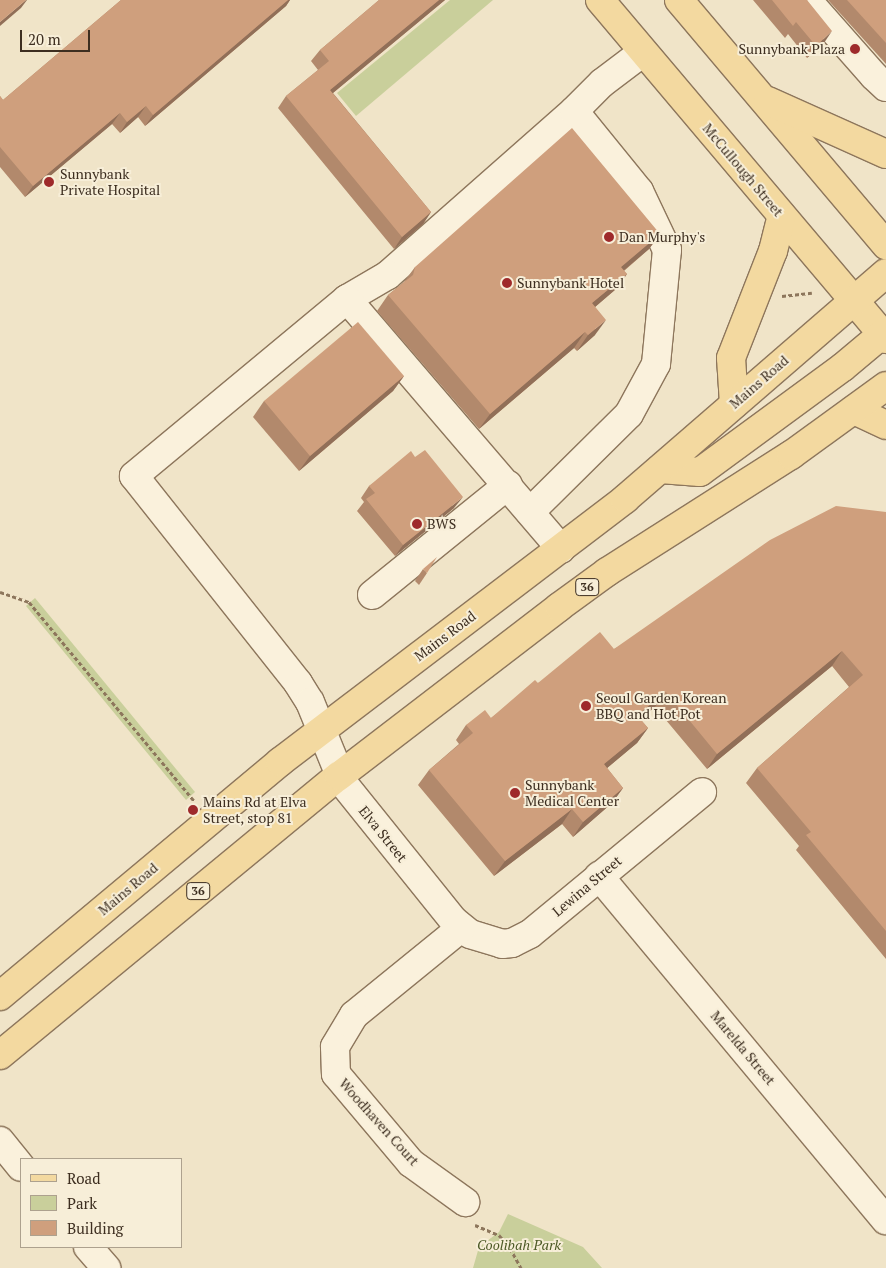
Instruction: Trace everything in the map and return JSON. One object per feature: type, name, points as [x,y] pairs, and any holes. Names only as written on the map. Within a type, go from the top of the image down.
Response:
[{"type":"main road","name":"McCullough Street","points":[[600,0],[853,300],[885,335]]},
{"type":"main road","points":[[679,0],[886,245]]},
{"type":"main road","points":[[762,99],[886,154]]},
{"type":"main road","points":[[734,404],[731,358],[774,251],[782,216]]},
{"type":"main road","name":"Mains Road","points":[[0,996],[321,729],[560,549],[660,470],[886,273]]},
{"type":"main road","points":[[660,470],[700,472],[885,335]]},
{"type":"main road","name":"36","points":[[0,1054],[339,776],[606,572],[791,455],[886,386]]},
{"type":"main road","points":[[854,410],[886,425]]},
{"type":"street","points":[[806,0],[886,87]]},
{"type":"street","points":[[560,549],[508,485],[347,300],[388,275],[574,111],[602,83],[643,52]]},
{"type":"street","points":[[530,512],[629,414],[656,364],[667,250],[639,191],[574,111]]},
{"type":"street","name":"Elva Street","points":[[347,300],[134,476],[289,671],[310,702],[339,776],[356,801],[461,928]]},
{"type":"street","points":[[372,595],[508,485]]},
{"type":"street","name":"Lewina Street","points":[[461,928],[490,942],[502,944],[512,943],[530,934],[702,792]]},
{"type":"street","name":"Marelda Street","points":[[599,876],[886,1220]]},
{"type":"street","name":"Woodhaven Court","points":[[461,928],[354,1015],[335,1047],[336,1074],[411,1163],[465,1202]]},
{"type":"street","points":[[0,1141],[20,1166]]},
{"type":"street","points":[[89,1248],[106,1268]]},
{"type":"path","points":[[776,297],[812,293]]},
{"type":"path","points":[[0,592],[29,602],[197,804]]},
{"type":"path","points":[[465,1202],[476,1227],[499,1234],[521,1268]]},
{"type":"green space","points":[[450,0],[493,0],[356,116],[337,93]]},
{"type":"green space","points":[[35,598],[195,792],[186,800],[26,606]]},
{"type":"green space","name":"Coolibah Park","points":[[508,1214],[583,1247],[602,1268],[473,1268],[479,1247],[499,1232]]},
{"type":"building","points":[[0,0],[26,0],[0,22]]},
{"type":"building","points":[[121,0],[288,0],[153,115],[146,106],[127,122],[120,113],[33,186],[0,147],[0,96],[3,100]]},
{"type":"building","points":[[379,0],[439,0],[330,90],[431,212],[402,237],[286,96],[329,61],[320,50]]},
{"type":"building","points":[[772,0],[807,0],[832,31],[816,46],[796,22],[793,26]]},
{"type":"building","points":[[847,0],[886,0],[886,43]]},
{"type":"building","name":"Sunnybank Hotel","points":[[572,128],[660,234],[621,267],[627,274],[592,303],[606,320],[588,335],[585,332],[490,414],[388,295],[413,275],[415,267]]},
{"type":"building","points":[[358,322],[404,376],[310,456],[264,401]]},
{"type":"building","points":[[425,450],[463,497],[403,545],[366,499],[375,493],[369,486],[411,451],[415,457]]},
{"type":"building","points":[[836,506],[886,512],[886,931],[806,835],[811,832],[757,768],[863,675],[842,651],[717,754],[666,692],[637,715],[648,728],[604,764],[623,788],[583,822],[572,809],[505,861],[429,770],[473,733],[466,725],[485,710],[491,718],[535,680],[538,683],[600,632],[614,649],[770,540]]},
{"type":"building","points":[[437,557],[427,573],[423,569]]},
{"type":"place","name":"Sunnybank Plaza","points":[[855,49]]},
{"type":"place","name":"Sunnybank Private Hospital","points":[[49,182]]},
{"type":"place","name":"Dan Murphy's","points":[[609,237]]},
{"type":"place","name":"Sunnybank Hotel","points":[[507,283]]},
{"type":"place","name":"BWS","points":[[417,524]]},
{"type":"place","name":"Seoul Garden Korean BBQ and Hot Pot","points":[[586,706]]},
{"type":"place","name":"Sunnybank Medical Center","points":[[515,793]]},
{"type":"place","name":"Mains Rd at Elva Street, stop 81","points":[[193,810]]}]
